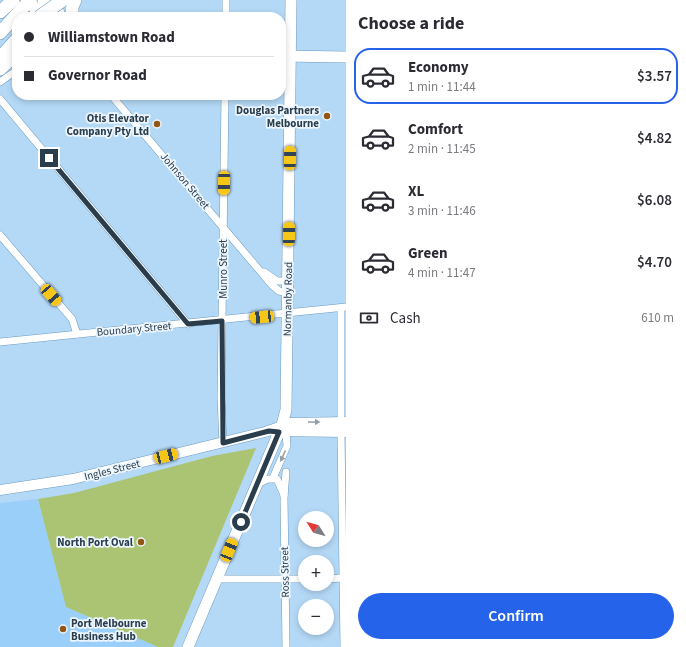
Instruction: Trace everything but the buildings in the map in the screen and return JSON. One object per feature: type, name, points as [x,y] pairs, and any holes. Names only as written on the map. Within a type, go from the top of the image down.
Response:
[{"type":"highway","points":[[0,12],[13,0]]},
{"type":"highway","points":[[19,12],[30,0]]},
{"type":"highway","points":[[44,0],[45,12]]},
{"type":"highway","points":[[42,12],[51,0]]},
{"type":"highway","points":[[54,0],[66,7]]},
{"type":"highway","points":[[52,12],[66,7]]},
{"type":"highway","points":[[0,34],[12,20]]},
{"type":"highway","points":[[0,34],[12,33]]},
{"type":"highway","points":[[0,49],[12,38]]},
{"type":"highway","points":[[0,58],[12,45]]},
{"type":"highway","points":[[0,69],[12,58]]},
{"type":"main road","points":[[30,0],[36,12]]},
{"type":"main road","name":"Normanby Road","points":[[188,647],[286,410],[288,392],[288,281],[286,56],[291,0]]},
{"type":"main road","points":[[286,56],[346,57]]},
{"type":"street","points":[[226,0],[226,12]]},
{"type":"street","points":[[0,82],[12,74]]},
{"type":"street","points":[[0,99],[188,324]]},
{"type":"street","name":"Johnson Street","points":[[114,100],[272,285],[279,291],[288,293]]},
{"type":"street","name":"Munro Street","points":[[223,443],[221,406],[225,100]]},
{"type":"street","points":[[0,235],[72,320],[77,334]]},
{"type":"street","name":"Johnson Street","points":[[258,268],[277,281],[288,281]]},
{"type":"street","points":[[343,308],[344,647]]},
{"type":"street","name":"Boundary Street","points":[[0,342],[343,308]]},
{"type":"street","name":"Ingles Street","points":[[0,490],[66,481],[279,430],[298,422],[344,427]]},
{"type":"street","points":[[275,478],[287,446],[279,430]]},
{"type":"street","name":"Ross Street","points":[[256,484],[283,476],[287,470],[284,497],[286,647]]},
{"type":"street","name":"Ross Street","points":[[275,478],[284,497]]},
{"type":"street","points":[[217,579],[298,579]]},
{"type":"street","points":[[334,579],[345,580]]},
{"type":"shaded area","points":[[38,499],[66,607],[158,647],[0,647],[0,503]]},
{"type":"green space","points":[[256,448],[173,647],[158,647],[66,607],[38,499],[74,493],[212,456]]},
{"type":"place","name":"Douglas Partners Melbourne","points":[[327,116]]},
{"type":"place","name":"Otis Elevator Company Pty Ltd","points":[[157,124]]},
{"type":"place","name":"North Port Oval","points":[[141,542]]},
{"type":"place","name":"Port Melbourne Business Hub","points":[[63,629]]},
{"type":"route","points":[[49,158],[188,324],[222,321],[221,398],[223,443],[269,431],[279,432],[241,522]]}]
